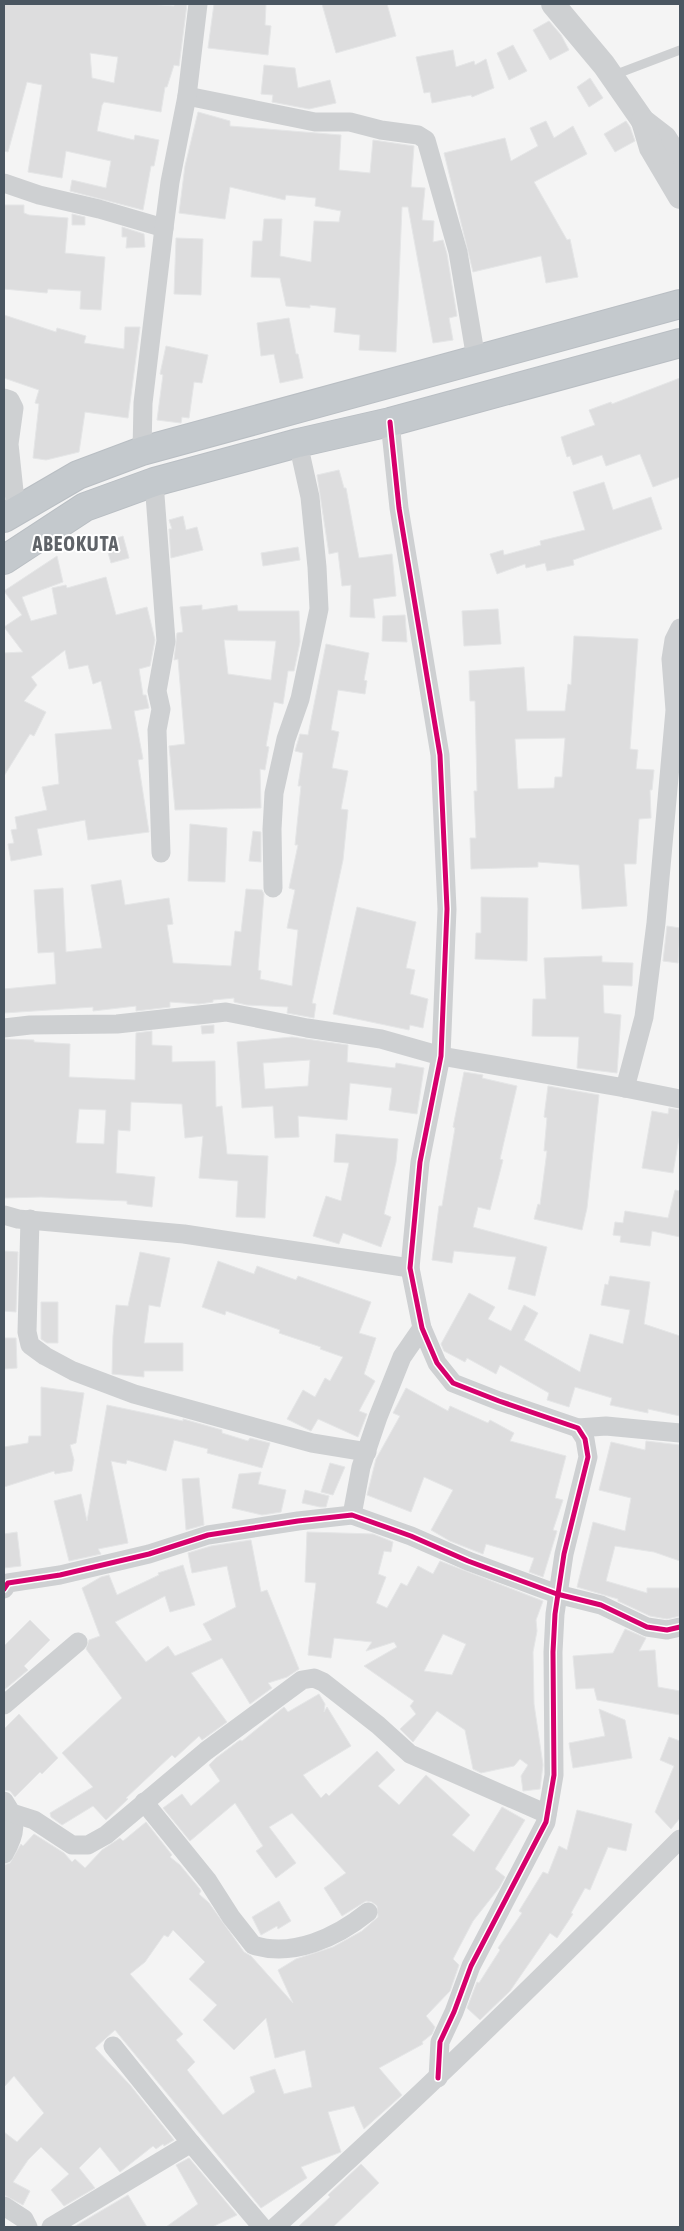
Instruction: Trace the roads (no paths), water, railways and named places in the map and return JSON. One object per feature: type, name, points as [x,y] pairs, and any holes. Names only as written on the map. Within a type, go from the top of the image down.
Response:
[{"type":"highway","points":[[10,514],[78,475],[142,450],[680,304]]},
{"type":"highway","points":[[4,560],[85,507],[154,482],[390,422],[680,343]]},
{"type":"street","points":[[142,450],[143,403],[164,228],[170,182],[187,96],[198,4]]},
{"type":"street","points":[[552,4],[612,76],[643,121],[652,148],[680,197]]},
{"type":"street","points":[[187,96],[315,122],[350,122],[381,130],[418,136],[426,140],[458,252],[476,359]]},
{"type":"street","points":[[643,121],[665,138],[680,162]]},
{"type":"street","points":[[4,183],[39,195],[164,228]]},
{"type":"street","points":[[4,398],[10,400],[14,408],[9,444],[10,514]]},
{"type":"street","points":[[390,422],[399,508],[440,755],[447,909],[441,1056],[420,1162],[410,1268],[422,1328],[437,1363],[453,1383],[499,1402],[578,1428],[606,1426],[680,1432]]},
{"type":"street","points":[[273,888],[272,829],[274,792],[286,739],[300,700],[319,609],[318,567],[310,497],[298,444]]},
{"type":"street","points":[[154,482],[166,641],[157,691],[161,709],[157,730],[162,853]]},
{"type":"street","points":[[625,1088],[644,1017],[656,922],[675,710],[671,659],[674,640],[680,628]]},
{"type":"street","points":[[4,1028],[30,1025],[117,1024],[226,1012],[307,1028],[381,1039],[441,1056],[680,1099]]},
{"type":"street","points":[[4,1215],[184,1234],[410,1268]]},
{"type":"street","points":[[30,1219],[27,1332],[30,1345],[44,1356],[73,1371],[134,1394],[312,1444],[367,1452]]},
{"type":"street","points":[[352,1515],[362,1467],[378,1417],[402,1357],[422,1328]]},
{"type":"street","points":[[438,2078],[440,2042],[454,2012],[470,1966],[546,1822],[554,1775],[553,1652],[557,1594],[564,1554],[588,1457],[585,1439],[578,1428]]},
{"type":"street","points":[[4,1589],[8,1583],[60,1575],[150,1554],[208,1535],[298,1520],[352,1515],[411,1536],[468,1561],[557,1594],[601,1605],[647,1627],[667,1630],[680,1627]]},
{"type":"street","points":[[4,1705],[78,1642]]},
{"type":"street","points":[[8,1807],[34,1820],[72,1845],[88,1845],[106,1835],[206,1751],[302,1680],[314,1678],[323,1682],[345,1698],[410,1754],[547,1814]]},
{"type":"street","points":[[144,1802],[208,1881],[231,1917],[253,1945],[278,1949],[300,1947],[349,1928],[368,1912]]},
{"type":"street","points":[[4,1854],[14,1838],[8,1807]]},
{"type":"street","points":[[275,2227],[367,2145],[438,2078],[680,1839]]},
{"type":"street","points":[[113,2046],[191,2144],[262,2227]]},
{"type":"street","points":[[51,2227],[191,2144]]},
{"type":"street","points":[[4,2206],[24,2219],[28,2227]]},
{"type":"lane","points":[[612,76],[680,50]]},
{"type":"district","name":"ABEOKUTA","points":[[76,544]]}]
